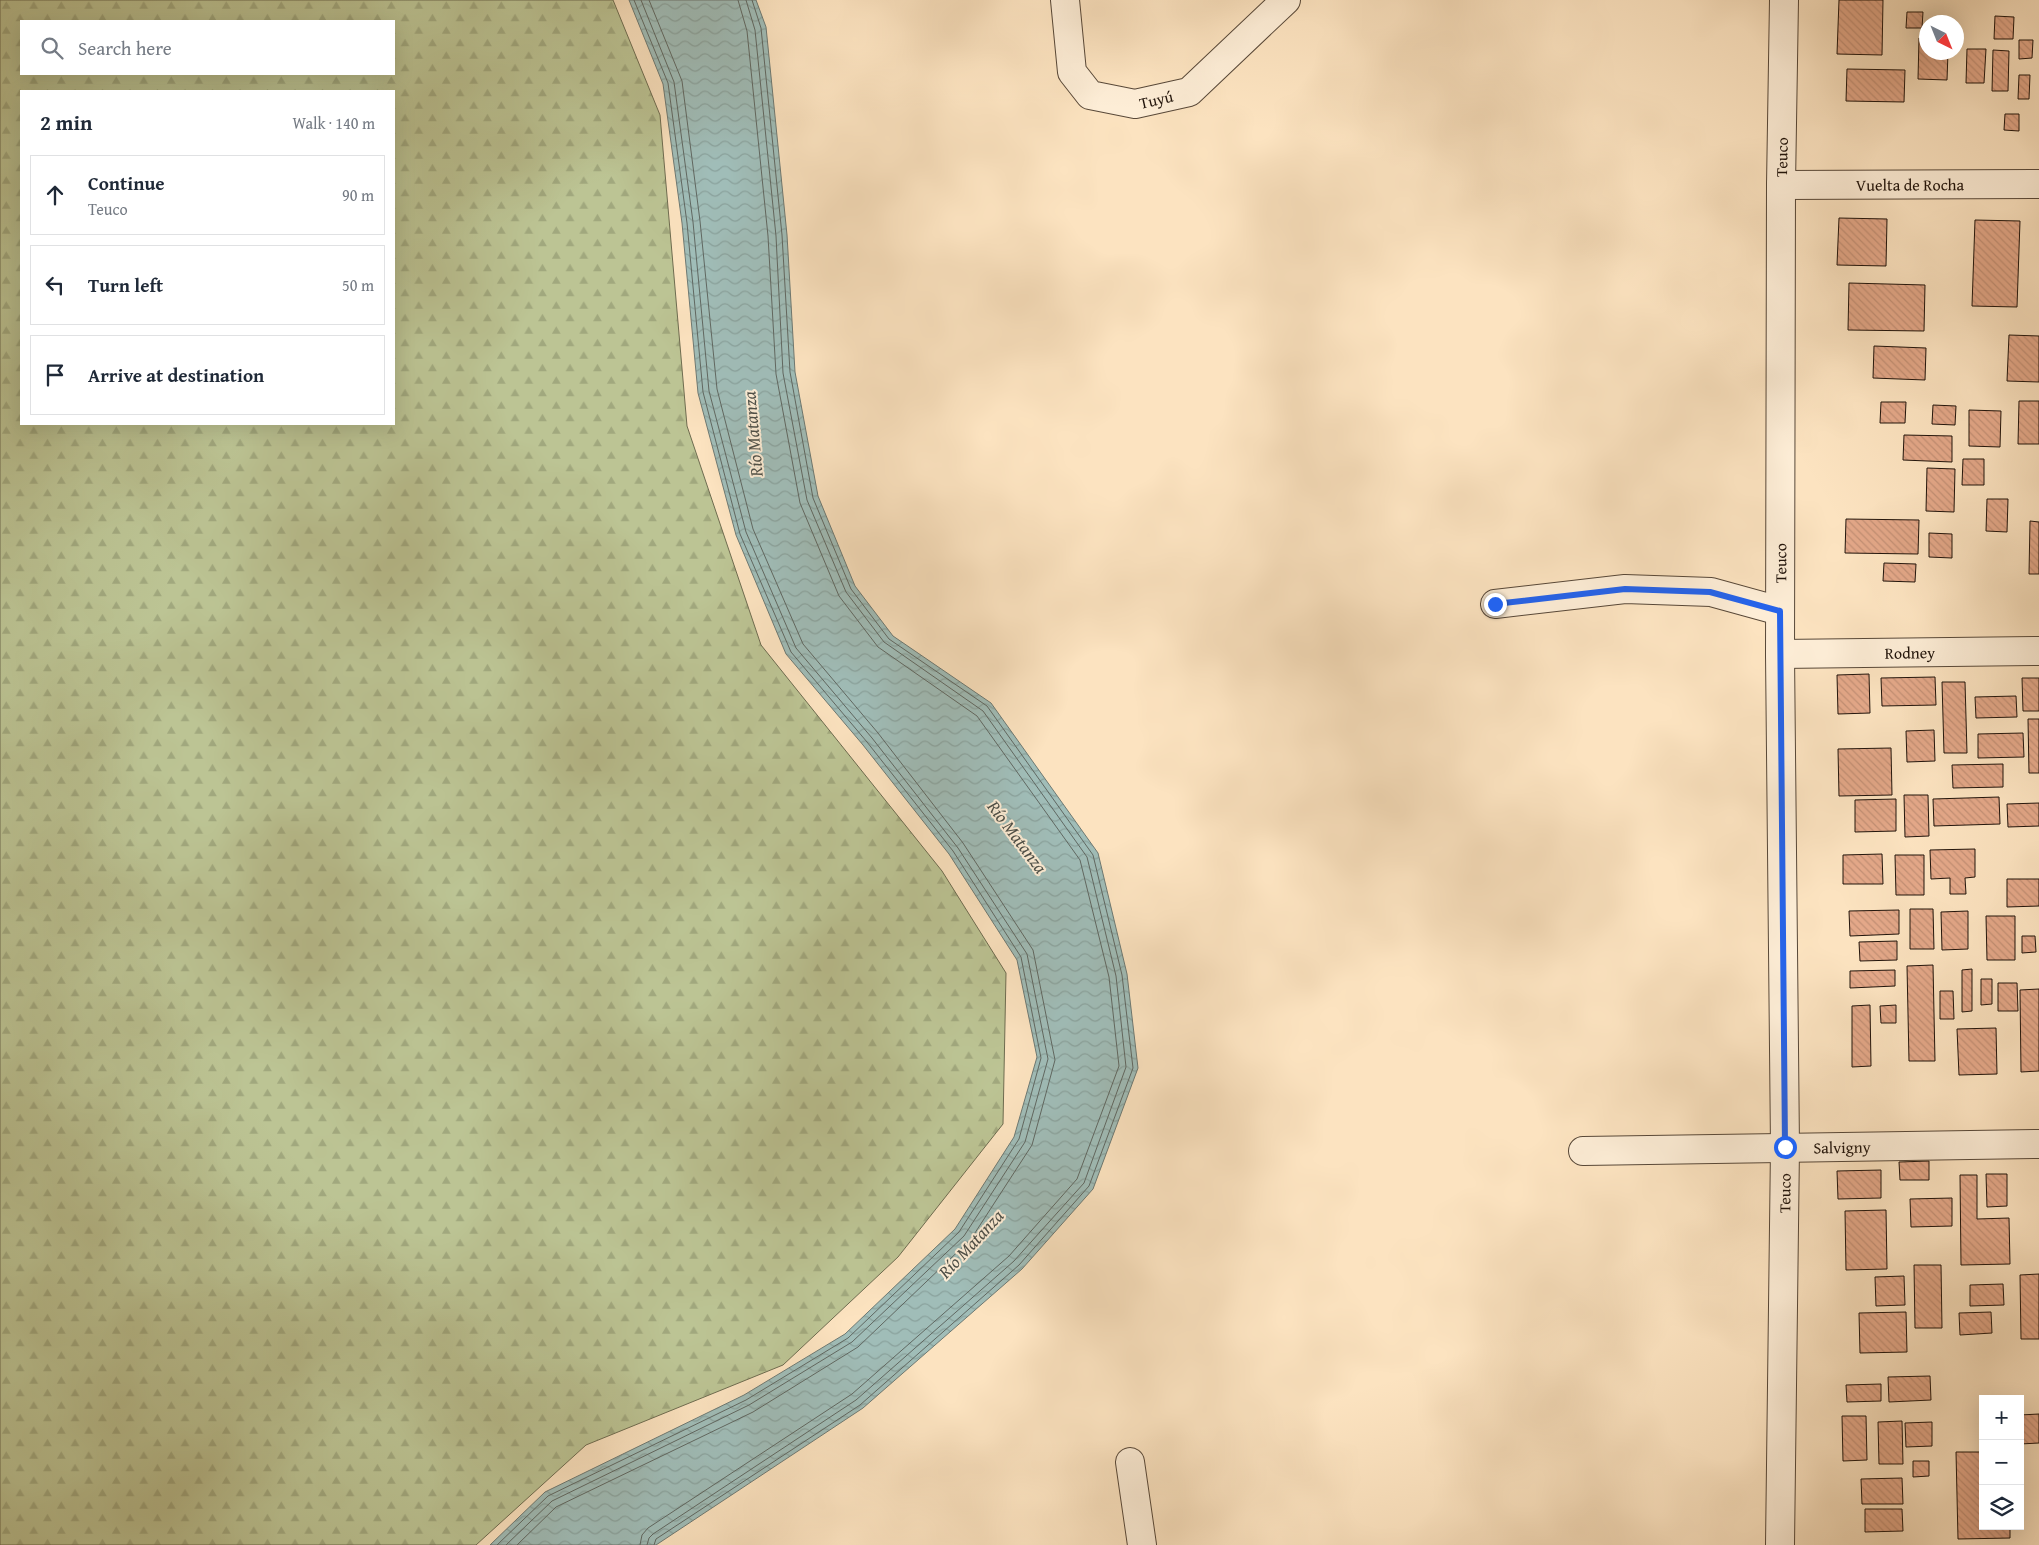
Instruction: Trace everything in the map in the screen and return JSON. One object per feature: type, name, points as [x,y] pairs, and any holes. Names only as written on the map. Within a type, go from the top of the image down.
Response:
[{"type":"street","name":"Tuyú","points":[[1065,0],[1072,72],[1090,95],[1135,104],[1189,92],[1286,0]]},
{"type":"street","name":"Teuco","points":[[1780,1545],[1785,1147],[1780,654],[1781,185],[1784,0]]},
{"type":"street","name":"Vuelta de Rocha","points":[[1781,185],[2039,184]]},
{"type":"street","points":[[1495,604],[1625,589],[1710,592],[1780,611]]},
{"type":"street","name":"Rodney","points":[[1780,654],[2039,651]]},
{"type":"street","name":"Salvigny","points":[[1583,1151],[2039,1144]]},
{"type":"street","points":[[1130,1462],[1142,1545]]},
{"type":"green space","points":[[0,0],[613,0],[660,115],[687,426],[761,645],[942,871],[1006,973],[1003,1124],[898,1257],[783,1365],[586,1445],[476,1545],[0,1545]]},
{"type":"water","name":"Río Matanza","points":[[629,0],[756,0],[766,27],[787,235],[795,372],[818,496],[855,586],[893,636],[991,703],[1098,853],[1127,974],[1138,1068],[1093,1189],[1022,1269],[863,1408],[656,1545],[490,1545],[545,1492],[744,1395],[845,1334],[955,1229],[1014,1137],[1037,1057],[1017,960],[949,854],[863,745],[786,654],[736,535],[698,393],[682,223],[663,84]]},
{"type":"building","points":[[1839,0],[1883,0],[1882,55],[1837,54]]},
{"type":"building","points":[[1907,12],[1923,12],[1923,15],[1919,15],[1919,28],[1906,28]]},
{"type":"building","points":[[1995,16],[2014,17],[2013,39],[1994,39]]},
{"type":"building","points":[[1919,38],[1919,60],[1948,60],[1947,80],[1918,79]]},
{"type":"building","points":[[2019,40],[2033,40],[2032,58],[2019,59]]},
{"type":"building","points":[[1967,49],[1986,49],[1984,83],[1966,83]]},
{"type":"building","points":[[1993,50],[2009,51],[2008,91],[1992,91]]},
{"type":"building","points":[[1847,69],[1905,70],[1904,102],[1846,101]]},
{"type":"building","points":[[2019,75],[2030,75],[2029,99],[2018,99]]},
{"type":"building","points":[[2005,114],[2019,114],[2019,131],[2004,130]]},
{"type":"building","points":[[1839,218],[1887,219],[1886,266],[1837,265]]},
{"type":"building","points":[[1975,220],[2020,221],[2017,307],[1972,306]]},
{"type":"building","points":[[1849,283],[1925,285],[1924,331],[1848,330]]},
{"type":"building","points":[[2009,335],[2039,336],[2039,382],[2007,381]]},
{"type":"building","points":[[1874,346],[1926,348],[1925,380],[1873,378]]},
{"type":"building","points":[[2019,401],[2039,401],[2039,444],[2018,444]]},
{"type":"building","points":[[1881,402],[1906,402],[1905,423],[1880,423]]},
{"type":"building","points":[[1933,405],[1956,406],[1955,425],[1932,424]]},
{"type":"building","points":[[1969,410],[2001,411],[2000,447],[1969,446]]},
{"type":"building","points":[[1904,435],[1952,436],[1952,462],[1903,460]]},
{"type":"building","points":[[1963,459],[1984,459],[1984,485],[1962,485]]},
{"type":"building","points":[[1927,468],[1955,469],[1954,512],[1926,511]]},
{"type":"building","points":[[1987,499],[2008,499],[2007,532],[1986,531]]},
{"type":"building","points":[[1846,519],[1919,520],[1918,554],[1845,553]]},
{"type":"building","points":[[2030,521],[2039,522],[2039,574],[2029,574]]},
{"type":"building","points":[[1929,533],[1952,534],[1952,558],[1929,557]]},
{"type":"building","points":[[1884,563],[1916,564],[1915,582],[1883,581]]},
{"type":"building","points":[[1869,674],[1870,713],[1838,714],[1837,675]]},
{"type":"building","points":[[1935,677],[1936,705],[1882,706],[1881,678]]},
{"type":"building","points":[[2022,678],[2039,678],[2039,711],[2023,711]]},
{"type":"building","points":[[1942,682],[1965,682],[1967,753],[1944,753]]},
{"type":"building","points":[[2016,696],[2017,717],[1976,718],[1975,697]]},
{"type":"building","points":[[2028,719],[2039,719],[2039,773],[2029,773]]},
{"type":"building","points":[[1934,730],[1935,761],[1907,762],[1906,731]]},
{"type":"building","points":[[2023,733],[2024,757],[1978,758],[1978,734]]},
{"type":"building","points":[[1891,748],[1892,795],[1839,796],[1838,749]]},
{"type":"building","points":[[2003,764],[2003,787],[1953,788],[1952,765]]},
{"type":"building","points":[[1904,795],[1928,795],[1929,836],[1905,837]]},
{"type":"building","points":[[1999,797],[2000,824],[1934,826],[1933,799]]},
{"type":"building","points":[[1896,799],[1896,831],[1855,832],[1855,800]]},
{"type":"building","points":[[2039,803],[2039,826],[2008,827],[2007,804]]},
{"type":"building","points":[[1975,849],[1975,877],[1965,878],[1966,894],[1950,894],[1950,878],[1931,879],[1930,850]]},
{"type":"building","points":[[1882,854],[1883,884],[1843,884],[1843,855]]},
{"type":"building","points":[[1895,855],[1924,855],[1924,895],[1896,895]]},
{"type":"building","points":[[2007,879],[2039,879],[2039,906],[2007,907]]},
{"type":"building","points":[[1910,909],[1933,909],[1934,949],[1910,949]]},
{"type":"building","points":[[1899,910],[1899,934],[1850,936],[1849,911]]},
{"type":"building","points":[[1968,911],[1968,949],[1942,950],[1941,912]]},
{"type":"building","points":[[1986,916],[2015,916],[2015,960],[1987,960]]},
{"type":"building","points":[[2022,936],[2035,936],[2036,952],[2022,953]]},
{"type":"building","points":[[1897,941],[1897,960],[1860,961],[1859,942]]},
{"type":"building","points":[[1933,965],[1935,1061],[1909,1061],[1907,966]]},
{"type":"building","points":[[1972,969],[1972,1011],[1962,1012],[1962,970]]},
{"type":"building","points":[[1895,970],[1895,986],[1850,988],[1850,971]]},
{"type":"building","points":[[1981,979],[1992,979],[1992,1004],[1981,1005]]},
{"type":"building","points":[[1998,983],[2017,983],[2018,1011],[1998,1011]]},
{"type":"building","points":[[2039,989],[2039,1071],[2021,1072],[2020,990]]},
{"type":"building","points":[[1940,991],[1953,991],[1954,1019],[1940,1019]]},
{"type":"building","points":[[1870,1005],[1871,1066],[1852,1067],[1852,1006]]},
{"type":"building","points":[[1896,1005],[1896,1023],[1881,1023],[1880,1006]]},
{"type":"building","points":[[1996,1028],[1997,1074],[1959,1075],[1957,1029]]},
{"type":"building","points":[[1929,1161],[1929,1180],[1900,1180],[1899,1162]]},
{"type":"building","points":[[1881,1170],[1881,1198],[1838,1199],[1837,1171]]},
{"type":"building","points":[[1986,1174],[2007,1174],[2007,1206],[1987,1207]]},
{"type":"building","points":[[1960,1175],[1977,1175],[1977,1219],[2009,1218],[2010,1264],[1961,1265]]},
{"type":"building","points":[[1952,1198],[1952,1226],[1911,1227],[1910,1199]]},
{"type":"building","points":[[1886,1210],[1887,1269],[1846,1270],[1845,1211]]},
{"type":"building","points":[[1914,1265],[1941,1265],[1942,1328],[1915,1328]]},
{"type":"building","points":[[2039,1274],[2039,1339],[2021,1339],[2020,1275]]},
{"type":"building","points":[[1904,1276],[1905,1305],[1876,1306],[1875,1277]]},
{"type":"building","points":[[2003,1284],[2004,1305],[1970,1306],[1970,1285]]},
{"type":"building","points":[[1906,1312],[1907,1352],[1860,1353],[1859,1313]]},
{"type":"building","points":[[1991,1312],[1992,1333],[1960,1335],[1959,1313]]},
{"type":"building","points":[[1930,1376],[1931,1400],[1889,1402],[1888,1377]]},
{"type":"building","points":[[1881,1384],[1881,1401],[1847,1402],[1846,1385]]},
{"type":"building","points":[[2039,1414],[2039,1443],[2024,1444],[2024,1415]]},
{"type":"building","points":[[1842,1416],[1866,1416],[1867,1460],[1843,1461]]},
{"type":"building","points":[[1902,1421],[1903,1464],[1879,1464],[1878,1422]]},
{"type":"building","points":[[1932,1422],[1932,1446],[1906,1447],[1905,1423]]},
{"type":"building","points":[[1956,1452],[1979,1452],[1979,1530],[2010,1530],[2010,1538],[1958,1539]]},
{"type":"building","points":[[1913,1461],[1929,1461],[1929,1476],[1913,1477]]},
{"type":"building","points":[[1902,1478],[1903,1504],[1862,1504],[1861,1479]]},
{"type":"building","points":[[1865,1509],[1902,1509],[1903,1531],[1865,1532]]},
{"type":"route","points":[[1495,604],[1625,589],[1710,592],[1780,611],[1785,1147]]}]
